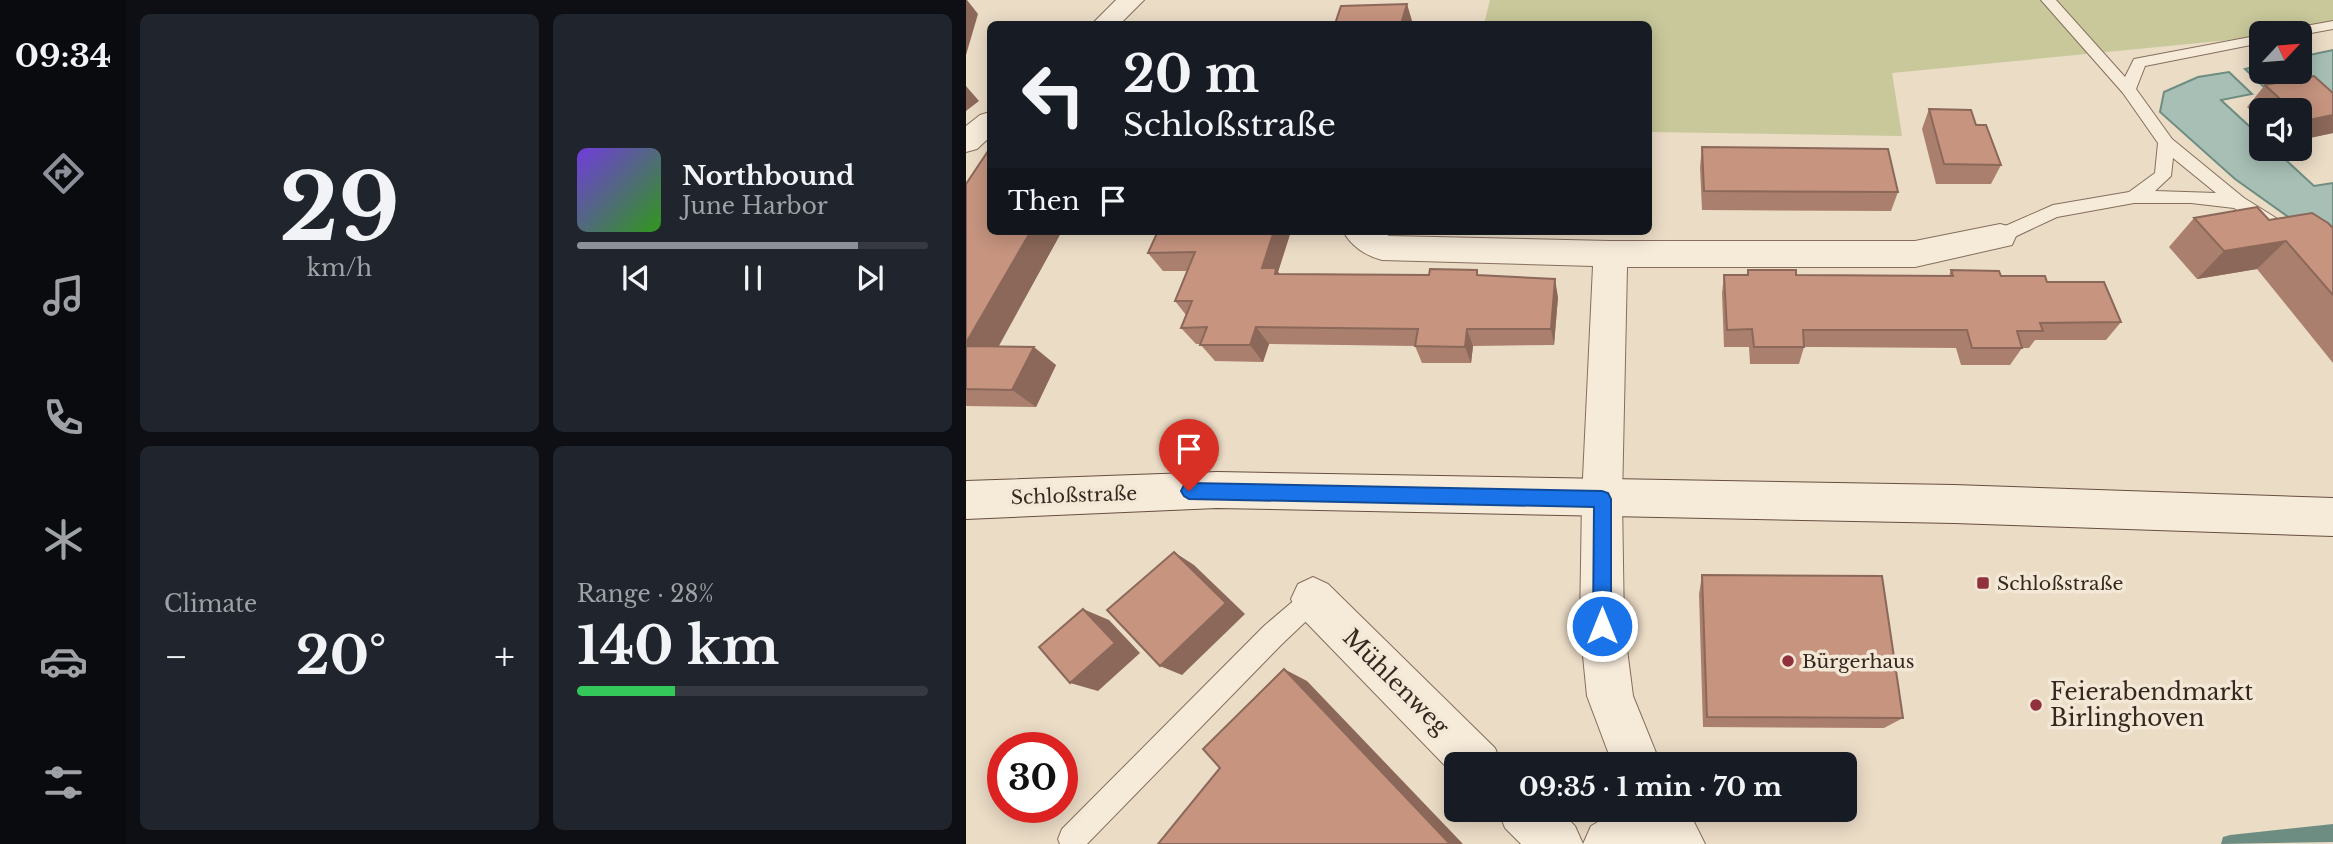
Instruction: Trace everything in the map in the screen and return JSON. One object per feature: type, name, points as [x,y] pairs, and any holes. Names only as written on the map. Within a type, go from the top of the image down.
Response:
[{"type":"street","points":[[1108,21],[1131,0]]},
{"type":"street","points":[[966,142],[987,124]]},
{"type":"street","points":[[1364,235],[1382,248],[1611,254],[1915,254],[2000,236]]},
{"type":"street","points":[[1611,254],[1602,499],[1602,626],[1610,696],[1632,752]]},
{"type":"street","name":"Schloßstraße","points":[[966,499],[1217,490],[1954,504],[2333,517]]},
{"type":"street","name":"Mühlenweg","points":[[1313,599],[1465,752]]},
{"type":"street","points":[[1535,822],[1557,844]]},
{"type":"street","points":[[1609,844],[1666,823]]},
{"type":"lane","points":[[2049,0],[2128,89],[2166,143],[2238,202],[2280,230]]},
{"type":"lane","points":[[2312,29],[2333,25]]},
{"type":"lane","points":[[2128,89],[2139,62],[2249,41]]},
{"type":"lane","points":[[2134,197],[2163,176],[2166,143]]},
{"type":"lane","points":[[2000,236],[2053,211],[2134,197],[2238,202]]},
{"type":"lane","points":[[1072,839],[1273,635],[1313,599]]},
{"type":"green space","points":[[1490,0],[2333,0],[2333,30],[2312,31],[2312,21],[2249,21],[2249,38],[1892,73],[1902,136],[1652,132],[1652,21],[1485,21]]},
{"type":"shaded area","points":[[2333,50],[2333,119],[2312,110],[2312,98],[2284,98],[2268,91],[2261,84],[2312,84],[2312,54]]},
{"type":"shaded area","points":[[2229,72],[2252,94],[2221,100],[2249,126],[2249,161],[2287,161],[2314,186],[2333,183],[2333,233],[2315,236],[2235,179],[2160,112],[2164,92],[2198,77]]},
{"type":"building","points":[[1407,4],[1402,21],[1336,21],[1341,6]]},
{"type":"building","points":[[2312,76],[2333,93],[2333,115],[2312,119],[2312,98],[2279,98],[2265,85],[2312,84]]},
{"type":"building","points":[[1929,109],[1971,110],[1976,125],[1986,125],[2001,165],[1944,164]]},
{"type":"building","points":[[1702,147],[1888,149],[1898,192],[1704,191]]},
{"type":"building","points":[[987,152],[987,235],[1029,235],[966,343],[966,184]]},
{"type":"building","points":[[2257,207],[2269,220],[2312,213],[2333,228],[2333,295],[2286,241],[2224,251],[2194,218]]},
{"type":"building","points":[[1156,235],[1273,235],[1262,268],[1276,268],[1275,274],[1429,275],[1430,269],[1477,270],[1477,275],[1555,279],[1551,329],[1467,329],[1465,347],[1415,346],[1418,329],[1256,327],[1250,345],[1200,345],[1207,327],[1181,328],[1192,301],[1175,301],[1195,252],[1148,253]]},
{"type":"building","points":[[1748,270],[1796,270],[1796,275],[1953,276],[1951,270],[1999,271],[2001,276],[2045,276],[2047,282],[2104,282],[2121,322],[2040,323],[2043,331],[2017,331],[2022,348],[1972,348],[1967,330],[1803,330],[1804,347],[1754,347],[1752,329],[1727,330],[1724,275],[1748,275]]},
{"type":"building","points":[[966,346],[1034,347],[1012,390],[966,389]]},
{"type":"building","points":[[1174,552],[1226,603],[1160,666],[1107,610]]},
{"type":"building","name":"Bürgerhaus","points":[[1702,575],[1882,576],[1903,718],[1707,717]]},
{"type":"building","points":[[1083,609],[1115,643],[1070,683],[1039,647]]},
{"type":"building","points":[[1284,669],[1450,844],[1158,844],[1220,768],[1203,749]]},
{"type":"waterway","points":[[2230,844],[2333,833]]},
{"type":"place","name":"Schloßstraße","points":[[1983,583]]},
{"type":"place","name":"Bürgerhaus","points":[[1788,661]]},
{"type":"place","name":"Feierabendmarkt Birlinghoven","points":[[2036,705]]},
{"type":"route","points":[[1189,491],[1602,499],[1602,626]]}]
